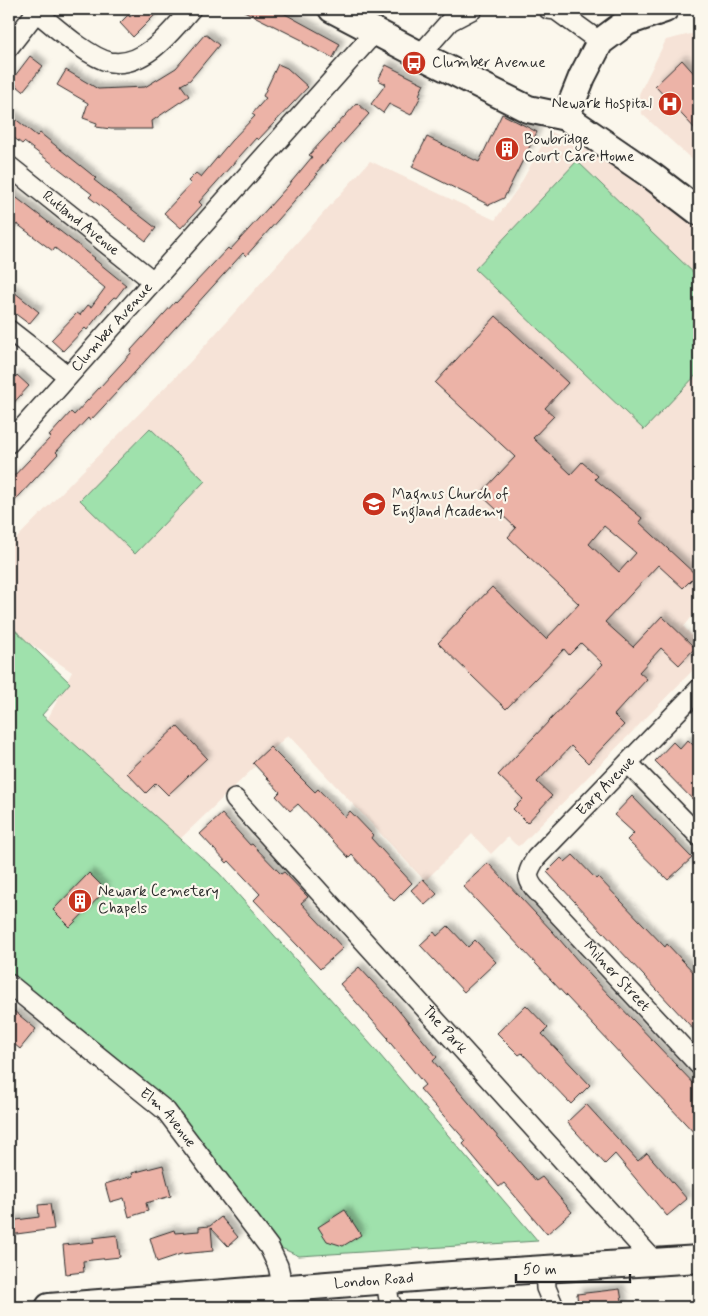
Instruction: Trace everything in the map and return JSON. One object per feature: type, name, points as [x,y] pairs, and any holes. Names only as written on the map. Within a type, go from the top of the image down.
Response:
[{"type":"main road","points":[[332,9],[528,109],[566,117],[652,176],[699,212]]},
{"type":"main road","points":[[566,117],[582,77],[600,42],[627,22],[665,9]]},
{"type":"main road","name":"London Road","points":[[50,1307],[197,1301],[283,1288],[699,1260]]},
{"type":"street","points":[[9,47],[35,10],[87,52],[110,62],[128,60],[145,54],[192,9]]},
{"type":"street","points":[[420,55],[450,21],[473,9]]},
{"type":"street","points":[[548,9],[556,10],[600,42]]},
{"type":"street","name":"Clumber Avenue","points":[[9,443],[375,32]]},
{"type":"street","name":"Rutland Avenue","points":[[9,166],[153,281]]},
{"type":"street","points":[[9,330],[68,376]]},
{"type":"street","name":"Earp Avenue","points":[[534,888],[528,880],[529,869],[536,858],[699,689]]},
{"type":"street","points":[[628,763],[699,836]]},
{"type":"street","name":"The Park","points":[[235,799],[656,1262]]},
{"type":"street","name":"Milner Street","points":[[534,888],[699,1065]]},
{"type":"street","name":"Elm Avenue","points":[[9,984],[166,1110],[270,1247],[278,1266],[283,1288]]},
{"type":"street","points":[[545,1269],[546,1288],[554,1307]]},
{"type":"street","points":[[386,1280],[389,1300],[393,1307]]},
{"type":"shaded area","name":"Newark Hospital","points":[[699,32],[699,166],[642,114],[639,94],[666,40]]},
{"type":"shaded area","name":"Magnus Church of England Academy","points":[[550,131],[628,171],[699,220],[699,607],[684,627],[699,643],[699,664],[522,844],[518,846],[508,837],[491,854],[472,834],[425,881],[288,735],[178,841],[45,724],[72,672],[9,629],[9,546],[191,361],[370,161],[495,220],[518,188]]},
{"type":"green space","points":[[577,161],[699,278],[699,372],[644,430],[475,269]]},
{"type":"green space","points":[[150,428],[205,481],[135,554],[80,500]]},
{"type":"green space","points":[[9,624],[70,683],[42,715],[219,873],[374,1048],[538,1241],[299,1256],[279,1247],[172,1106],[9,971]]},
{"type":"building","points":[[139,9],[161,9],[133,37],[120,23],[128,15],[130,17]]},
{"type":"building","points":[[240,9],[276,9],[340,44],[333,58],[303,43],[304,41]]},
{"type":"building","points":[[205,34],[219,45],[190,80],[181,85],[189,96],[152,121],[153,129],[96,127],[97,123],[83,118],[88,103],[57,85],[66,70],[98,89],[145,87],[176,68]]},
{"type":"building","points":[[30,56],[43,66],[23,91],[11,81]]},
{"type":"building","name":"Newark Hospital","points":[[682,60],[699,79],[699,133],[655,86]]},
{"type":"building","points":[[278,64],[287,68],[308,87],[258,140],[256,138],[199,202],[202,205],[181,228],[164,213],[191,184],[188,181],[196,173],[201,177],[255,116],[252,114],[266,98],[263,96]]},
{"type":"building","points":[[386,65],[424,84],[419,95],[421,96],[411,115],[389,104],[383,113],[371,104],[386,84],[378,80]]},
{"type":"building","points":[[357,103],[369,114],[316,173],[318,174],[294,202],[246,256],[243,253],[90,421],[88,418],[56,452],[58,454],[9,507],[9,481],[51,437],[49,436],[71,412],[74,415],[100,387],[175,302],[228,248],[230,250],[312,157],[309,155]]},
{"type":"building","points":[[9,114],[37,136],[40,133],[96,178],[94,180],[156,228],[146,241],[89,197],[92,194],[24,142],[22,144],[9,134]]},
{"type":"building","name":"Bowbridge Court Care Home","points":[[502,114],[537,132],[504,198],[489,205],[412,167],[427,137],[479,162]]},
{"type":"building","points":[[9,192],[95,258],[126,285],[116,298],[114,297],[110,301],[87,330],[85,328],[63,351],[51,340],[77,313],[80,315],[88,305],[91,307],[105,288],[55,248],[53,251],[17,224],[9,234]]},
{"type":"building","points":[[9,288],[39,312],[29,324],[9,309]]},
{"type":"building","points":[[496,316],[568,383],[545,408],[554,416],[533,438],[571,474],[582,462],[598,476],[595,479],[642,518],[639,522],[696,575],[683,588],[658,565],[605,622],[633,647],[662,616],[695,648],[679,665],[661,648],[639,672],[647,679],[614,715],[624,725],[588,763],[571,746],[537,782],[552,796],[527,823],[513,809],[523,799],[498,775],[603,664],[581,643],[569,655],[564,649],[506,709],[438,643],[492,587],[546,639],[579,604],[508,537],[516,528],[480,494],[515,457],[435,383]],"holes":[[[604,526],[636,553],[619,572],[589,544]]]},
{"type":"building","points":[[17,375],[29,386],[9,408],[9,385]]},
{"type":"building","points":[[177,726],[207,758],[168,795],[156,783],[146,793],[127,773]]},
{"type":"building","points":[[688,740],[699,751],[699,806],[655,761],[673,742],[680,749]]},
{"type":"building","points":[[270,747],[315,792],[318,789],[345,817],[350,811],[373,835],[371,838],[412,883],[394,901],[352,855],[349,858],[298,804],[290,811],[276,796],[280,792],[253,763]]},
{"type":"building","points":[[632,796],[692,858],[668,880],[627,840],[634,833],[614,815]]},
{"type":"building","points":[[222,814],[250,845],[252,844],[281,874],[284,872],[308,897],[301,903],[343,948],[320,969],[254,900],[260,894],[200,834]]},
{"type":"building","points":[[573,855],[596,879],[598,877],[665,947],[667,944],[699,978],[699,1035],[547,872],[561,858],[565,862]]},
{"type":"building","points":[[488,863],[553,932],[591,976],[699,1089],[699,1138],[463,886]]},
{"type":"building","name":"Newark Cemetery Chapels","points":[[89,873],[106,890],[70,927],[53,910]]},
{"type":"building","points":[[423,879],[437,894],[425,905],[411,890]]},
{"type":"building","points":[[448,926],[468,947],[475,940],[496,962],[464,992],[420,945],[434,932],[437,936]]},
{"type":"building","points":[[359,967],[394,1005],[437,1057],[433,1061],[536,1181],[542,1177],[572,1212],[547,1234],[504,1183],[499,1187],[463,1144],[466,1141],[420,1089],[425,1085],[388,1038],[340,984]]},
{"type":"building","points":[[526,1005],[548,1028],[542,1034],[590,1085],[571,1104],[522,1053],[519,1055],[497,1033]]},
{"type":"building","points":[[14,1011],[36,1029],[20,1049],[9,1040],[9,1017]]},
{"type":"building","points":[[586,1104],[638,1161],[647,1153],[687,1199],[667,1216],[615,1154],[605,1164],[567,1122]]},
{"type":"building","points":[[163,1165],[171,1196],[146,1203],[148,1211],[129,1217],[124,1198],[110,1202],[105,1184],[133,1176],[132,1173]]},
{"type":"building","points":[[50,1204],[54,1229],[9,1235],[9,1221],[39,1217],[38,1205]]},
{"type":"building","points":[[345,1210],[361,1235],[343,1246],[327,1241],[318,1227]]},
{"type":"building","points":[[221,1217],[238,1237],[228,1246],[211,1228],[213,1251],[181,1254],[157,1262],[150,1238],[174,1230],[175,1233],[199,1231],[199,1227],[210,1226]]},
{"type":"building","points":[[117,1235],[120,1257],[83,1261],[84,1272],[66,1274],[63,1245],[94,1242],[93,1238]]},
{"type":"building","points":[[620,1289],[623,1307],[578,1307],[577,1294]]},
{"type":"place","name":"Clumber Avenue","points":[[414,63]]},
{"type":"place","name":"Newark Hospital","points":[[670,104]]},
{"type":"place","name":"Bowbridge Court Care Home","points":[[507,149]]},
{"type":"place","name":"Magnus Church of England Academy","points":[[374,504]]},
{"type":"place","name":"Newark Cemetery Chapels","points":[[80,901]]}]
